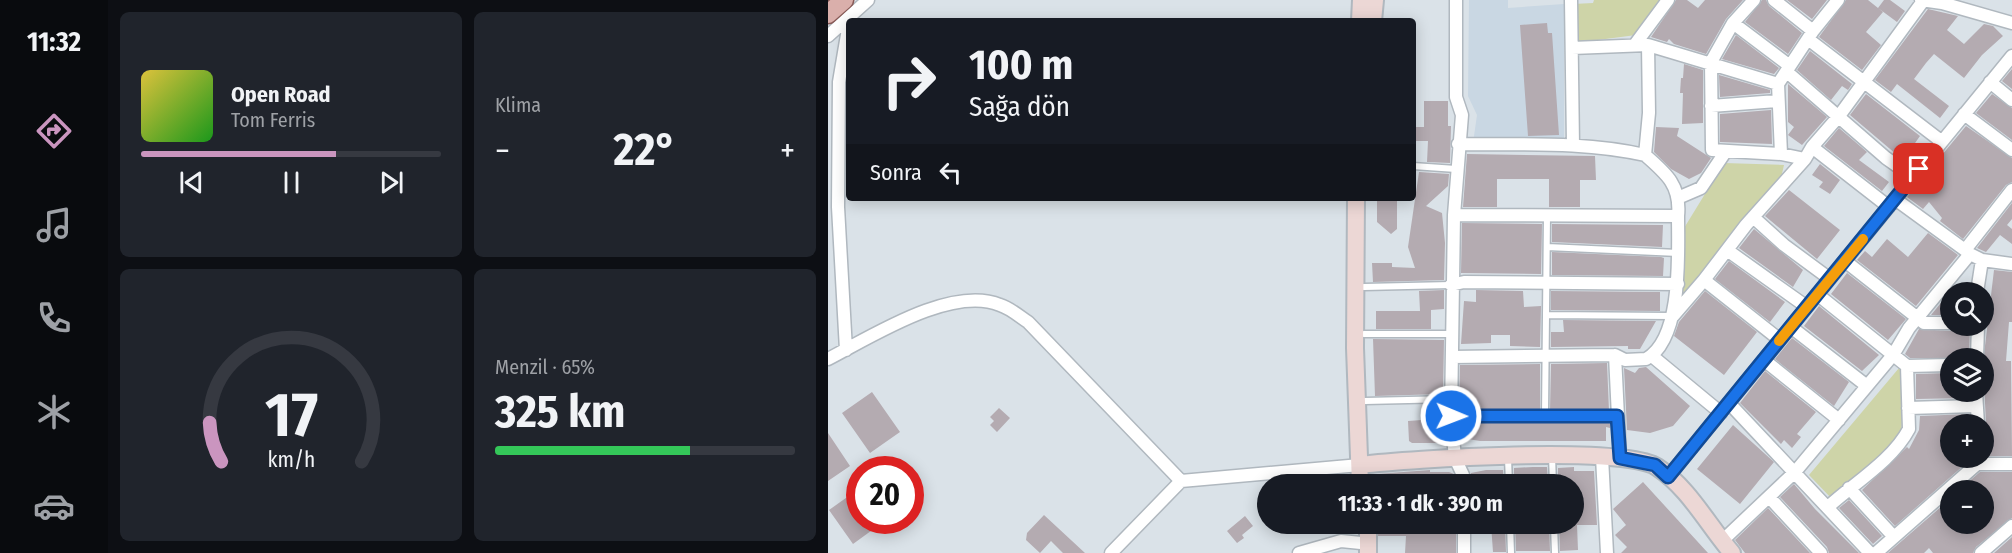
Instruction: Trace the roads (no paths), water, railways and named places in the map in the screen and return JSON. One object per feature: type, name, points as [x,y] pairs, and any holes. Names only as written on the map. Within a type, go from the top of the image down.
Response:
[{"type":"main road","points":[[1360,0],[1360,18]]},
{"type":"main road","points":[[1373,18],[1375,0]]},
{"type":"main road","points":[[828,14],[848,14]]},
{"type":"main road","points":[[1356,201],[1355,348],[1366,474]]},
{"type":"main road","points":[[1362,474],[1365,400],[1366,201]]},
{"type":"main road","points":[[1364,464],[1455,458],[1552,456],[1620,458],[1655,465],[1668,477],[1727,547]]},
{"type":"main road","points":[[1362,534],[1363,550]]},
{"type":"main road","points":[[1363,550],[1366,534]]},
{"type":"street","points":[[828,36],[848,14],[868,0]]},
{"type":"street","points":[[1456,0],[1456,97],[1462,115],[1456,169],[1451,285],[1451,416],[1455,458],[1463,474]]},
{"type":"street","points":[[1571,0],[1573,146]]},
{"type":"street","points":[[1645,155],[1649,113],[1642,44],[1668,0]]},
{"type":"street","points":[[1754,0],[1733,23],[1711,62],[1712,150],[1781,154],[1805,159]]},
{"type":"street","points":[[1774,0],[1863,83],[1941,141]]},
{"type":"street","points":[[1781,154],[1778,84],[1810,35],[1838,0]]},
{"type":"street","points":[[1452,357],[1616,355],[1625,360],[1646,359],[1652,356],[1673,316],[1839,116],[1922,0],[1942,3],[2012,23]]},
{"type":"street","points":[[1733,23],[1788,69],[1886,158],[1913,177]]},
{"type":"street","points":[[846,29],[839,82],[838,196],[846,350]]},
{"type":"street","points":[[1572,48],[1642,44],[1711,62],[1778,84]]},
{"type":"street","points":[[1668,477],[2012,56]]},
{"type":"street","points":[[1990,82],[2012,100]]},
{"type":"street","points":[[1711,106],[1777,101]]},
{"type":"street","points":[[1964,114],[2012,150]]},
{"type":"street","points":[[1458,144],[1614,148],[1645,155],[1668,177],[1680,197],[1678,284],[1673,316]]},
{"type":"street","points":[[1812,147],[1967,252],[1982,260],[2012,264]]},
{"type":"street","points":[[1680,197],[1701,188],[1726,151]]},
{"type":"street","points":[[1727,547],[1769,497],[1795,472],[1893,355],[1917,318],[2010,194]]},
{"type":"street","points":[[1454,215],[1678,216]]},
{"type":"street","points":[[1753,217],[1784,245],[1830,279]]},
{"type":"street","points":[[1727,250],[1807,307]]},
{"type":"street","points":[[1979,282],[1982,260]]},
{"type":"street","points":[[1845,261],[1924,323],[1940,323]]},
{"type":"street","points":[[1704,280],[1780,340]]},
{"type":"street","points":[[1451,285],[1464,282],[1678,284]]},
{"type":"street","points":[[1817,294],[1907,366],[1940,365]]},
{"type":"street","points":[[828,359],[929,309],[970,300],[1000,304],[1028,322],[1181,481]]},
{"type":"street","points":[[1791,327],[1867,386]]},
{"type":"street","points":[[1616,355],[1620,458]]},
{"type":"street","points":[[1652,356],[1725,408],[1795,472],[1870,553]]},
{"type":"street","points":[[1764,360],[1839,420]]},
{"type":"street","points":[[1828,507],[1887,456],[1905,437],[1909,429],[1907,366]]},
{"type":"street","points":[[1976,402],[1977,414]]},
{"type":"street","points":[[1908,408],[1976,406]]},
{"type":"street","points":[[1602,457],[1607,553]]},
{"type":"street","points":[[1994,462],[2012,464]]},
{"type":"street","points":[[1111,553],[1181,481],[1364,464]]},
{"type":"street","points":[[1876,553],[1970,468]]},
{"type":"street","points":[[1849,488],[1894,537]]},
{"type":"street","points":[[1769,497],[1821,553]]},
{"type":"street","points":[[1981,553],[2012,526]]},
{"type":"street","points":[[1464,534],[1464,553]]},
{"type":"street","points":[[1299,553],[1341,541],[1363,550]]},
{"type":"lane","points":[[1416,166],[1456,169]]},
{"type":"lane","points":[[1545,415],[1547,215]]},
{"type":"lane","points":[[1546,247],[1678,252]]},
{"type":"lane","points":[[1364,287],[1451,285]]},
{"type":"lane","points":[[1546,315],[1673,316]]},
{"type":"lane","points":[[1364,334],[1452,334]]},
{"type":"lane","points":[[1365,400],[1451,399]]},
{"type":"lane","points":[[1451,416],[1617,416]]},
{"type":"lane","points":[[1552,456],[1553,474]]},
{"type":"lane","points":[[1508,457],[1509,474]]},
{"type":"lane","points":[[1510,534],[1511,553]]},
{"type":"lane","points":[[1554,534],[1555,553]]}]
